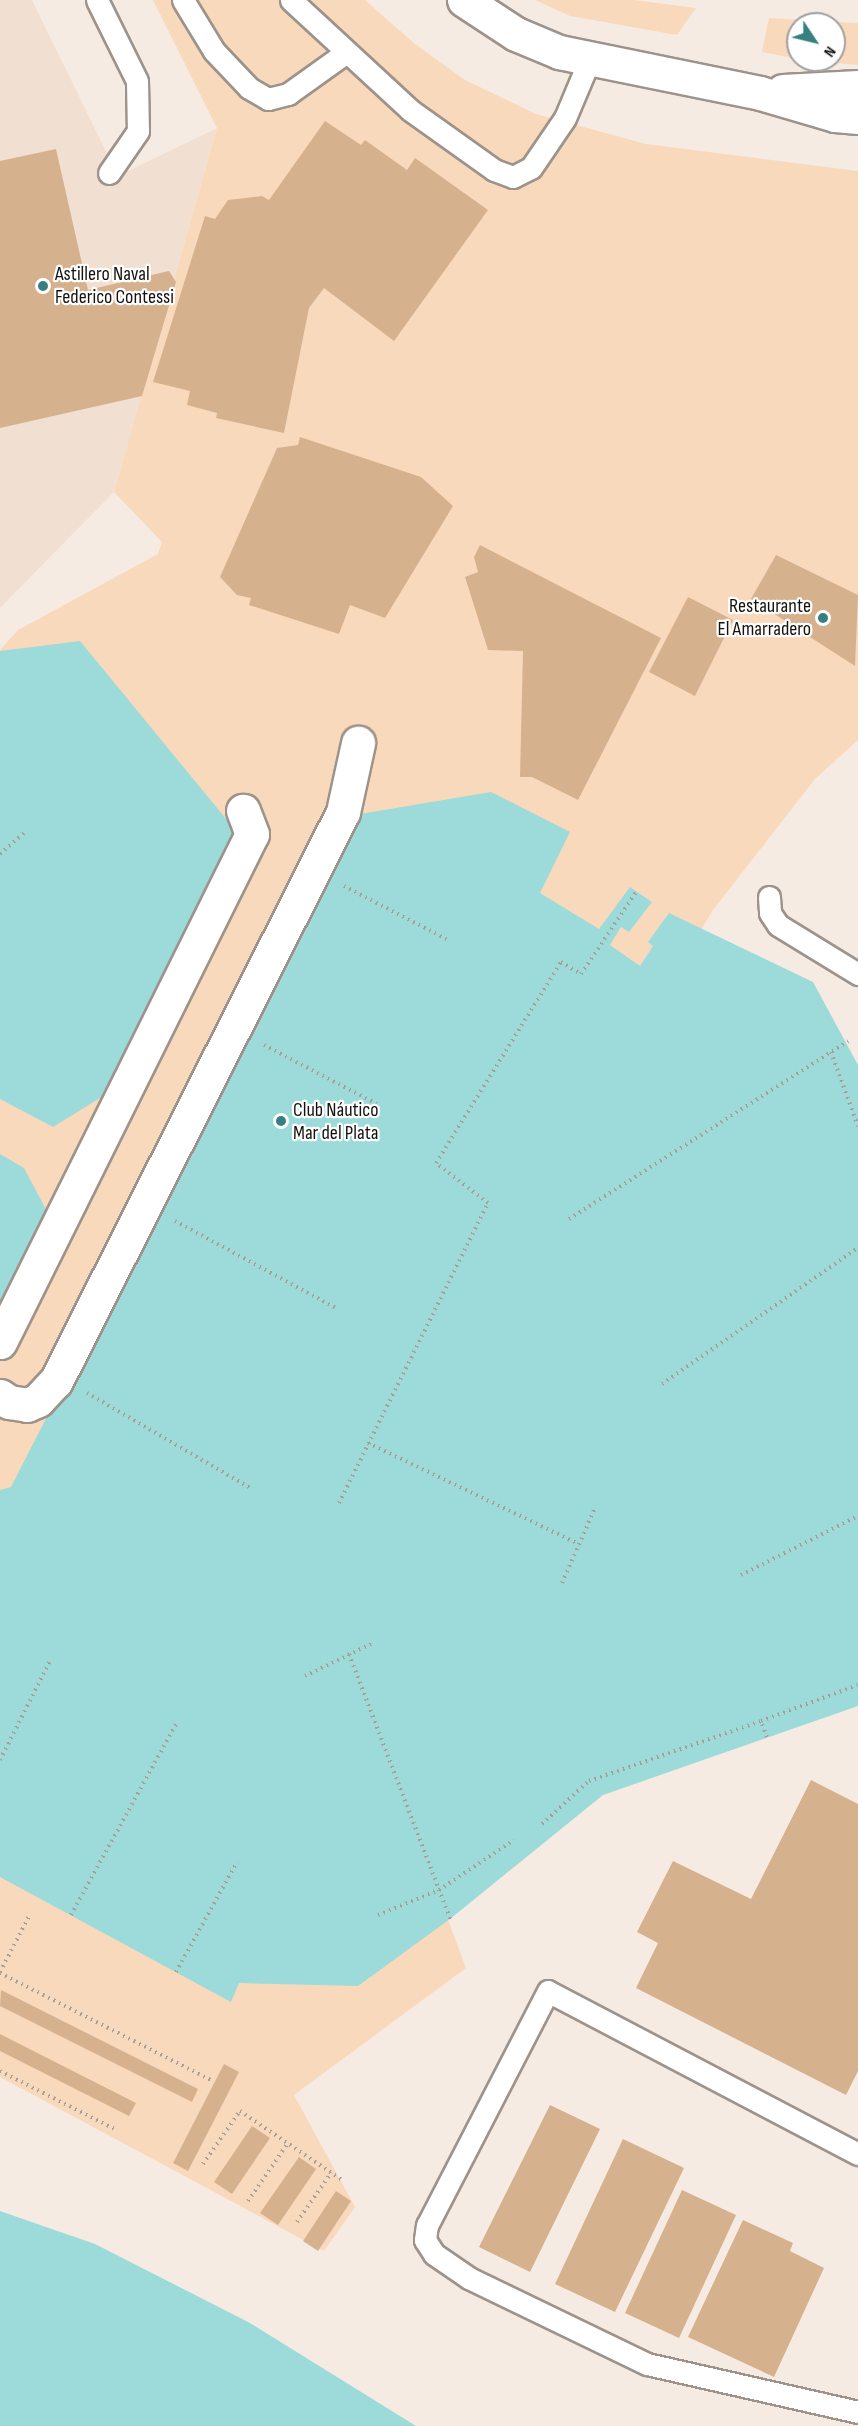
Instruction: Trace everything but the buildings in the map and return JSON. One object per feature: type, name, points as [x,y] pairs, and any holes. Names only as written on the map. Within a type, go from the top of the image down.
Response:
[{"type":"street","points":[[464,0],[516,34],[590,61],[760,93],[835,115],[858,117]]},
{"type":"street","points":[[760,93],[858,87]]},
{"type":"street","points":[[0,1396],[9,1402],[27,1405],[39,1400],[56,1381],[343,812],[358,743]]},
{"type":"street","points":[[0,1342],[252,834],[243,811]]},
{"type":"lane","points":[[98,0],[137,81],[138,131],[109,173]]},
{"type":"lane","points":[[183,0],[214,51],[249,88],[268,99],[288,94],[345,54]]},
{"type":"lane","points":[[291,0],[345,54],[410,110],[494,170],[513,177],[531,168],[565,118],[590,61]]},
{"type":"lane","points":[[769,897],[770,913],[778,925],[858,974]]},
{"type":"lane","points":[[858,2154],[548,1991],[426,2225],[425,2240],[434,2254],[469,2278],[647,2364],[858,2412]]},
{"type":"path","points":[[0,854],[24,833]]},
{"type":"path","points":[[333,880],[450,941]]},
{"type":"path","points":[[339,1503],[488,1203],[436,1163],[561,962],[581,974],[636,892]]},
{"type":"path","points":[[569,1219],[848,1041]]},
{"type":"path","points":[[262,1044],[378,1104]]},
{"type":"path","points":[[831,1052],[858,1126]]},
{"type":"path","points":[[173,1220],[339,1309]]},
{"type":"path","points":[[662,1384],[858,1248]]},
{"type":"path","points":[[76,1387],[252,1489]]},
{"type":"path","points":[[368,1443],[579,1544]]},
{"type":"path","points":[[562,1583],[595,1508]]},
{"type":"path","points":[[741,1575],[858,1516]]},
{"type":"path","points":[[305,1676],[373,1643]]},
{"type":"path","points":[[349,1654],[450,1919]]},
{"type":"path","points":[[0,1760],[50,1661]]},
{"type":"path","points":[[542,1824],[589,1781],[858,1685]]},
{"type":"path","points":[[760,1721],[767,1737]]},
{"type":"path","points":[[71,1915],[177,1722]]},
{"type":"path","points":[[378,1915],[439,1890],[514,1840]]},
{"type":"path","points":[[176,1972],[237,1862]]},
{"type":"path","points":[[29,1916],[0,1973],[211,2080]]},
{"type":"path","points":[[0,2071],[115,2128]]},
{"type":"path","points":[[203,2164],[240,2111],[342,2181]]},
{"type":"path","points":[[248,2201],[288,2143]]},
{"type":"path","points":[[297,2222],[331,2173]]},
{"type":"shaded area","points":[[0,0],[32,0],[118,176],[217,128],[114,492],[0,608]]},
{"type":"shaded area","name":"Club Náutico Mar del Plata","points":[[153,0],[365,0],[415,44],[465,80],[536,114],[646,144],[858,171],[858,740],[815,779],[713,910],[635,1039],[349,1654],[466,1968],[294,2095],[355,2207],[324,2251],[0,2077],[0,650],[18,630],[158,554],[162,542],[114,492],[217,128]]},
{"type":"shaded area","points":[[535,0],[634,0],[696,8],[677,35],[570,16]]},
{"type":"shaded area","points":[[769,18],[786,19],[786,57],[762,52]]},
{"type":"shaded area","points":[[846,22],[858,23],[858,65],[846,64]]},
{"type":"water","points":[[80,641],[236,831],[108,1093],[53,1127],[0,1099],[0,651]]},
{"type":"water","points":[[491,792],[570,832],[540,893],[599,929],[630,887],[652,902],[629,932],[621,927],[610,945],[640,966],[653,946],[648,942],[669,913],[813,982],[858,1065],[858,1706],[603,1795],[450,1919],[358,1986],[239,1983],[231,2002],[0,1877],[0,1490],[11,1487],[354,815]]},
{"type":"water","points":[[0,1154],[24,1168],[50,1217],[0,1321]]},
{"type":"water","points":[[0,2211],[95,2244],[250,2323],[416,2426],[0,2426]]},
{"type":"place","name":"Astillero Naval Federico Contessi","points":[[43,286]]},
{"type":"place","name":"Restaurante El Amarradero","points":[[823,618]]},
{"type":"place","name":"Club Náutico Mar del Plata","points":[[281,1121]]}]
